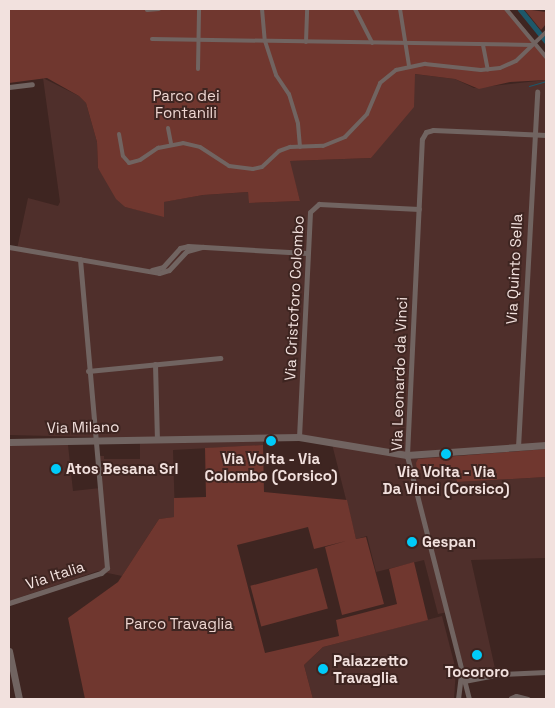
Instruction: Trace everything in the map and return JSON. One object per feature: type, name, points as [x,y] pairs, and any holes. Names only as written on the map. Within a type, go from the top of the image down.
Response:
[{"type":"street","points":[[147,10],[159,9]]},
{"type":"street","points":[[198,68],[199,9]]},
{"type":"street","points":[[262,9],[265,41],[274,68],[289,94],[298,124],[300,146]]},
{"type":"street","points":[[306,42],[307,9]]},
{"type":"street","points":[[355,9],[372,43]]},
{"type":"street","points":[[400,9],[409,66]]},
{"type":"street","points":[[506,9],[546,57]]},
{"type":"street","points":[[119,134],[123,156],[129,162],[170,144],[191,145],[229,166],[253,169],[262,167],[280,151],[300,146],[323,146],[345,137],[367,114],[380,83],[396,70],[409,66],[443,65],[488,70],[510,64],[546,32]]},
{"type":"street","points":[[152,39],[484,45],[534,42]]},
{"type":"street","points":[[484,45],[488,70]]},
{"type":"street","points":[[9,87],[32,84]]},
{"type":"street","name":"Via Quinto Sella","points":[[518,447],[537,92]]},
{"type":"street","points":[[168,128],[170,144]]},
{"type":"street","name":"Via Leonardo da Vinci","points":[[469,699],[407,455],[422,139],[426,132],[534,135]]},
{"type":"street","points":[[534,135],[546,135]]},
{"type":"street","name":"Via Cristoforo Colombo","points":[[299,437],[310,212],[314,206],[419,210]]},
{"type":"street","points":[[9,246],[148,270],[163,267],[184,246],[307,253]]},
{"type":"street","points":[[80,259],[95,440]]},
{"type":"street","points":[[88,371],[220,358]]},
{"type":"street","points":[[155,364],[157,439]]},
{"type":"street","name":"Via Milano","points":[[9,442],[299,437],[407,455],[546,445]]},
{"type":"street","name":"Via Italia","points":[[9,603],[101,573],[107,568],[95,440]]},
{"type":"street","points":[[9,651],[19,699]]},
{"type":"street","name":"Via Leonardo da Vinci","points":[[458,699],[461,672]]},
{"type":"street","points":[[464,681],[500,674],[546,672]]},
{"type":"street","points":[[511,698],[516,696],[528,699]]},
{"type":"shaded area","points":[[414,74],[455,79],[474,88],[546,80],[546,444],[409,454],[300,436],[263,437],[263,445],[173,450],[175,517],[159,519],[122,576],[98,571],[9,601],[9,445],[68,445],[73,491],[100,488],[98,456],[104,456],[104,459],[140,459],[140,443],[172,443],[174,439],[9,435],[9,248],[17,249],[28,198],[58,206],[60,202],[43,78],[79,96],[86,103],[97,142],[98,168],[125,207],[164,216],[163,202],[203,195],[248,192],[250,203],[300,201],[289,161],[371,158]]},
{"type":"shaded area","points":[[332,444],[398,456],[449,453],[457,482],[546,477],[546,558],[471,560],[496,673],[467,677],[448,612],[438,614],[424,560],[376,572],[367,536],[356,539]]},
{"type":"shaded area","points":[[442,616],[456,670],[454,699],[313,699],[304,665],[323,647]]},
{"type":"green space","name":"Parco dei Fontanili","points":[[9,9],[509,9],[546,56],[546,80],[510,82],[479,89],[455,79],[415,74],[414,107],[371,158],[290,161],[300,201],[249,203],[248,192],[203,195],[164,202],[164,217],[125,207],[116,199],[98,168],[97,142],[86,103],[79,96],[47,78],[9,83]]},
{"type":"green space","points":[[524,9],[546,12],[546,24],[541,30]]},
{"type":"green space","name":"Parco Travaglia","points":[[263,445],[264,492],[347,500],[356,539],[366,537],[384,604],[342,615],[325,547],[346,541],[314,549],[308,527],[237,545],[265,653],[339,636],[336,620],[397,604],[389,569],[414,562],[428,620],[323,647],[304,665],[313,699],[85,699],[68,618],[118,582],[159,519],[174,517],[174,498],[206,497],[205,448]]},
{"type":"green space","points":[[546,449],[546,477],[457,482],[453,468],[417,470],[416,463],[418,459]]},
{"type":"green space","points":[[317,568],[328,609],[261,626],[250,586]]},
{"type":"waterway","points":[[520,9],[546,41]]},
{"type":"waterway","points":[[529,86],[546,81]]},
{"type":"place","name":"Via Volta - Via Colombo (Corsico)","points":[[271,441]]},
{"type":"place","name":"Via Volta - Via Da Vinci (Corsico)","points":[[446,454]]},
{"type":"place","name":"Atos Besana Srl","points":[[56,469]]},
{"type":"place","name":"Gespan","points":[[412,542]]},
{"type":"place","name":"Tocororo","points":[[477,655]]},
{"type":"place","name":"Palazzetto Travaglia","points":[[323,669]]}]
